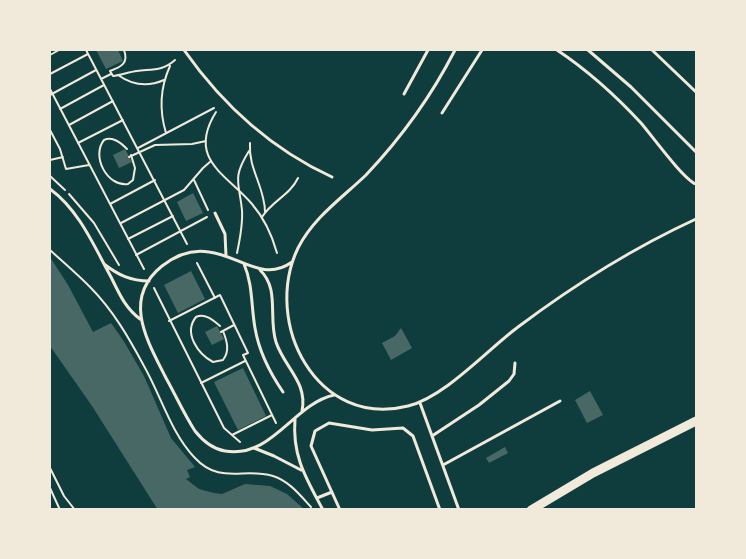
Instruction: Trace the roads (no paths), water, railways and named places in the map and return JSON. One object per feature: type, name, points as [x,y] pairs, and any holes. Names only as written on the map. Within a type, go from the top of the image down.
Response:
[{"type":"main road","points":[[531,510],[593,473],[696,421]]},
{"type":"lane","points":[[184,50],[217,92],[248,123],[275,144],[332,177]]},
{"type":"lane","points":[[404,94],[428,50]]},
{"type":"lane","points":[[455,50],[438,81],[404,130],[366,174],[314,224],[293,260],[286,302],[290,330],[301,358],[309,370],[318,381],[336,395],[356,404],[377,409],[399,408],[420,403],[443,389],[516,328],[587,279],[644,245],[696,219]]},
{"type":"lane","points":[[442,113],[482,50]]},
{"type":"lane","points":[[557,50],[615,97],[647,130],[686,178],[696,184]]},
{"type":"lane","points":[[588,50],[631,87],[696,152]]},
{"type":"lane","points":[[652,50],[696,92]]},
{"type":"lane","points":[[50,189],[81,224],[127,308],[140,320]]},
{"type":"lane","points":[[215,213],[225,234],[226,256]]},
{"type":"lane","points":[[302,412],[302,390],[276,343],[272,322],[272,289],[267,278],[259,270],[226,256],[200,251],[184,253],[164,264],[149,281],[142,296],[140,320],[147,342],[190,424],[200,438],[213,447],[229,452],[254,448],[280,431],[317,401],[336,395]]},
{"type":"lane","points":[[259,270],[278,269],[293,260]]},
{"type":"lane","points":[[103,263],[122,276],[149,281]]},
{"type":"lane","points":[[244,264],[251,283],[255,331],[269,369],[283,392]]},
{"type":"lane","points":[[432,436],[479,405],[509,381],[514,374],[515,363]]},
{"type":"lane","points":[[443,465],[560,401]]},
{"type":"lane","points":[[420,403],[459,510]]},
{"type":"lane","points":[[295,419],[295,445],[302,471],[323,510]]},
{"type":"lane","points":[[340,510],[311,446],[312,435],[319,427],[334,422],[361,429],[403,428],[413,436],[440,510]]},
{"type":"lane","points":[[254,448],[302,471]]},
{"type":"lane","points":[[317,498],[332,492]]}]
